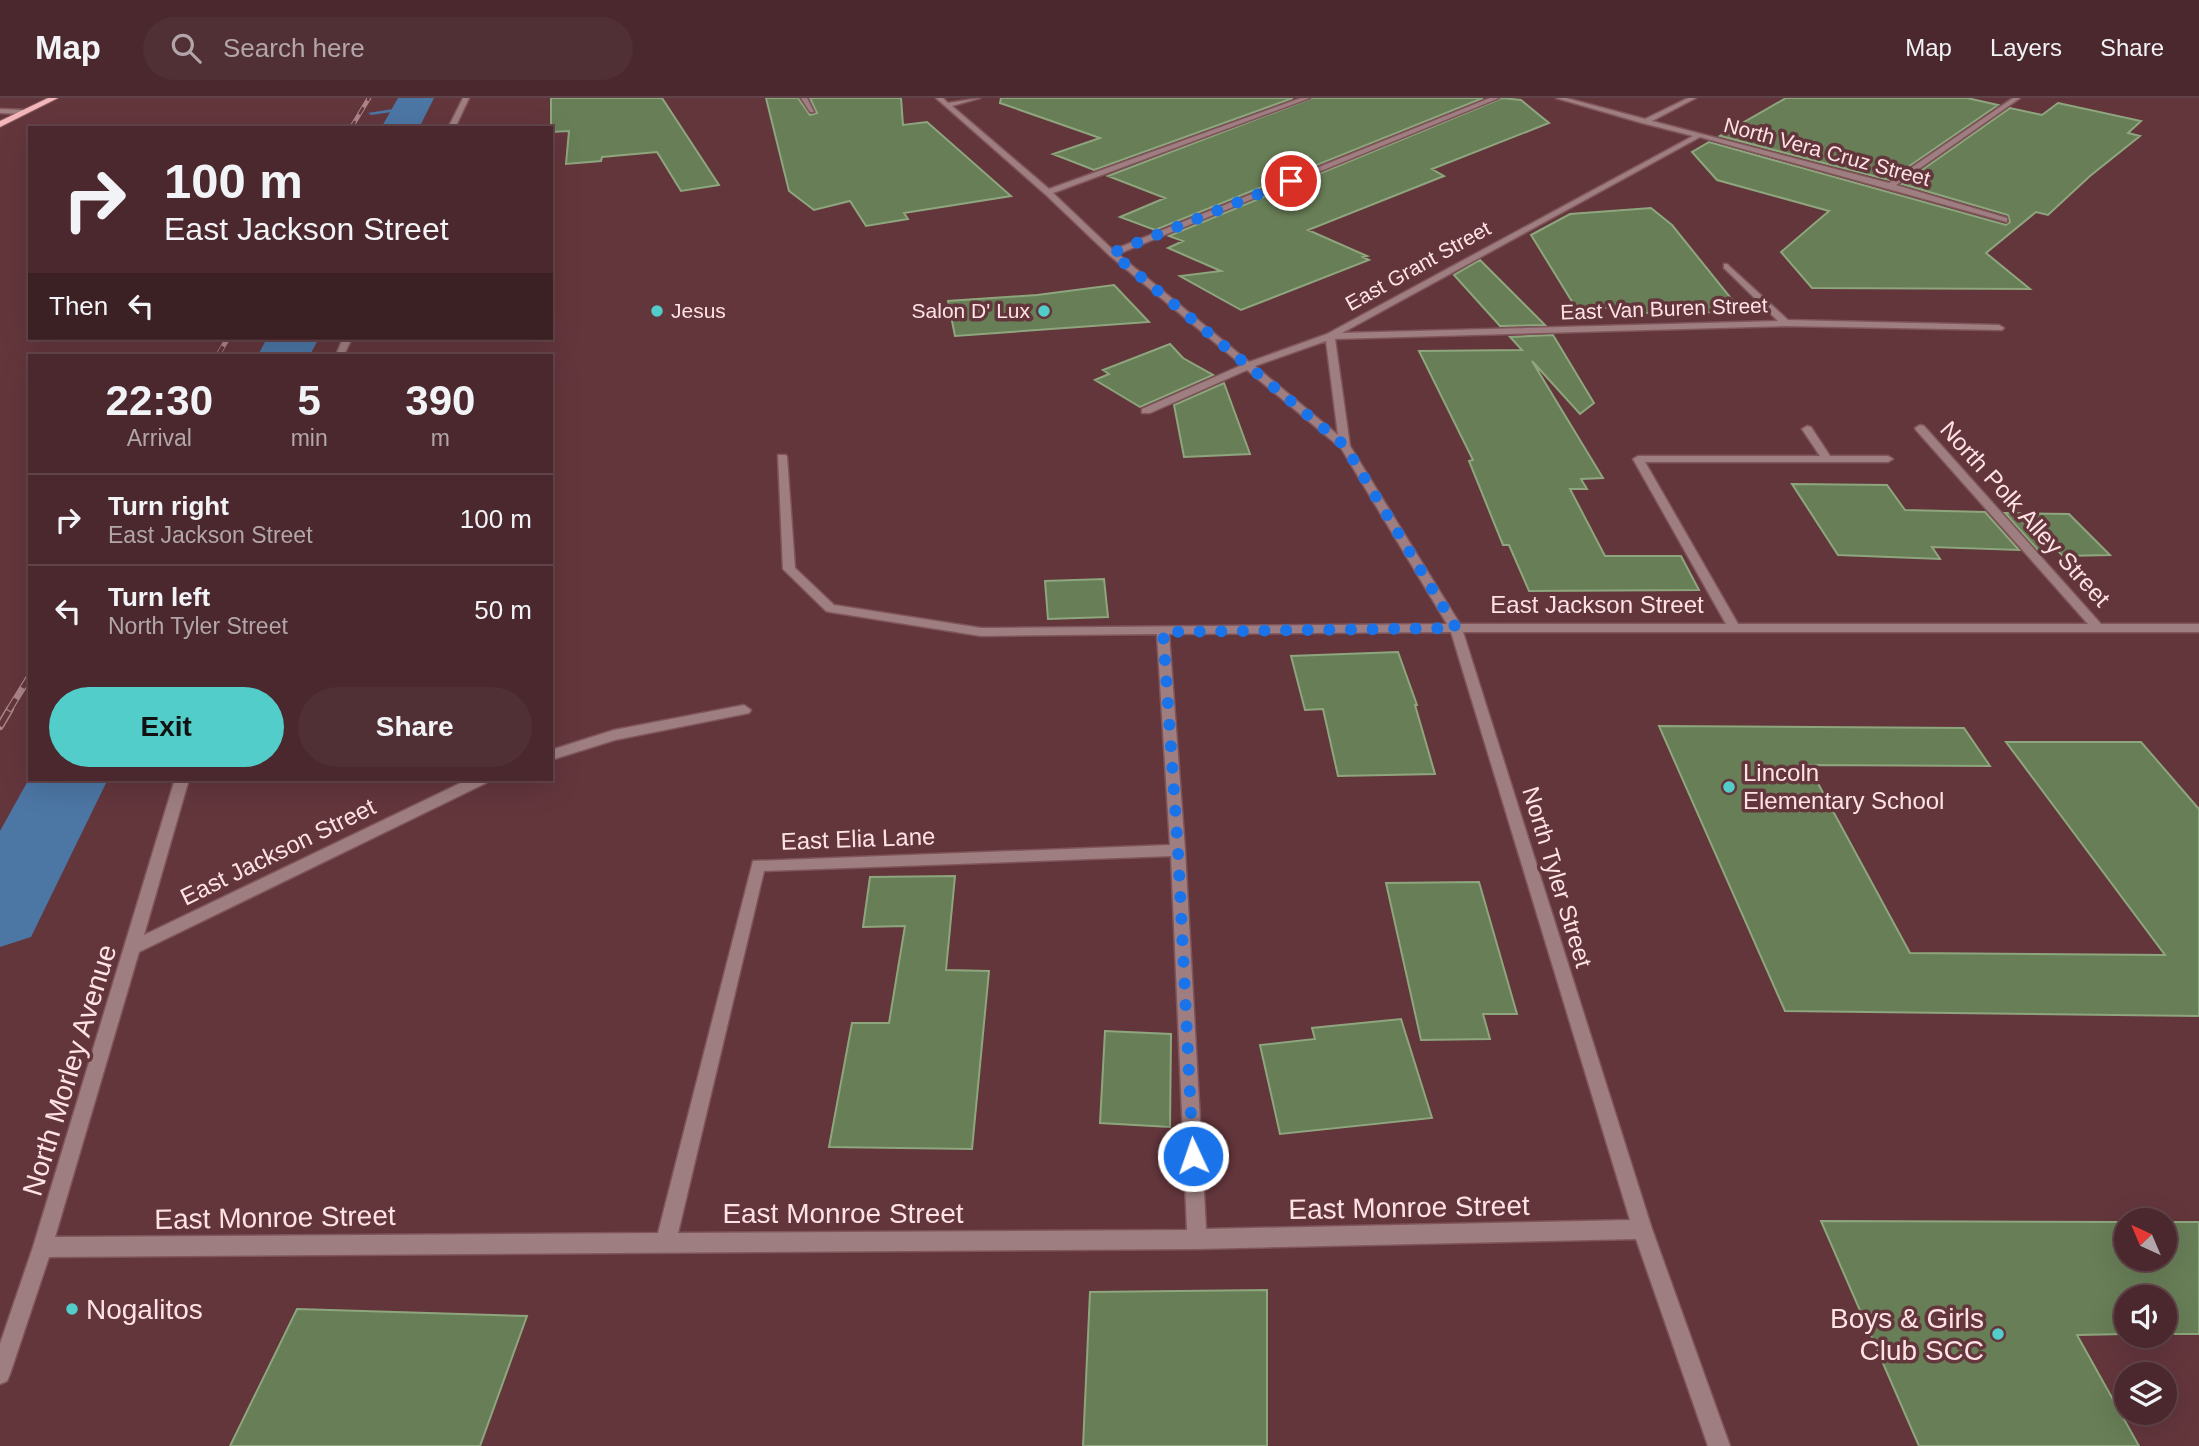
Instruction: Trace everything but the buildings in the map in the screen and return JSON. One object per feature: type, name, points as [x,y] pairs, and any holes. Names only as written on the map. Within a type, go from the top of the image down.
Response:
[{"type":"main road","points":[[0,124],[54,98]]},
{"type":"street","points":[[453,126],[466,98]]},
{"type":"street","points":[[804,98],[811,111]]},
{"type":"street","points":[[939,98],[1048,192],[1112,253],[1345,446]]},
{"type":"street","points":[[947,105],[977,98]]},
{"type":"street","points":[[1048,192],[1307,98]]},
{"type":"street","points":[[1112,253],[1496,98]]},
{"type":"street","name":"North Vera Cruz Street","points":[[1559,98],[1889,186],[2004,220]]},
{"type":"street","points":[[1644,122],[1693,98]]},
{"type":"street","points":[[1889,186],[2017,98]]},
{"type":"street","points":[[0,111],[24,113]]},
{"type":"street","name":"East Grant Street","points":[[1146,411],[1250,365],[1330,336],[1699,135]]},
{"type":"street","points":[[1727,266],[1786,323]]},
{"type":"street","name":"East Van Buren Street","points":[[1330,336],[1786,323],[1999,328]]},
{"type":"street","name":"North Tyler Street","points":[[1330,336],[1345,446],[1456,628],[1642,1229],[1719,1446]]},
{"type":"street","name":"North Polk Alley Street","points":[[1920,428],[2098,628]]},
{"type":"street","points":[[1807,429],[1827,459]]},
{"type":"street","name":"East Jackson Street","points":[[782,457],[789,569],[830,608],[981,632],[1456,628],[2199,628]]},
{"type":"street","points":[[1734,628],[1638,459],[1888,459]]},
{"type":"street","points":[[1163,632],[1178,850],[1198,1240]]},
{"type":"street","points":[[553,754],[614,735],[744,710]]},
{"type":"street","name":"North Morley Avenue","points":[[0,1374],[44,1247],[181,781]]},
{"type":"street","name":"East Jackson Street","points":[[133,947],[477,781]]},
{"type":"street","name":"East Elia Lane","points":[[666,1241],[758,865],[1178,850]]},
{"type":"street","name":"East Monroe Street","points":[[44,1247],[666,1241],[1198,1240],[1642,1229]]},
{"type":"waterway","points":[[401,126],[416,98]]},
{"type":"waterway","points":[[371,113],[411,108]]},
{"type":"waterway","points":[[285,354],[292,340]]},
{"type":"waterway","points":[[0,912],[67,781]]},
{"type":"railway","points":[[352,126],[369,98]]},
{"type":"railway","points":[[219,354],[227,340]]},
{"type":"railway","points":[[9,710],[28,679]]},
{"type":"railway","points":[[0,726],[10,709]]},
{"type":"place","name":"Jesus","points":[[657,311]]},
{"type":"place","name":"Salon D' Lux","points":[[1044,311]]},
{"type":"place","name":"Lincoln Elementary School","points":[[1729,787]]},
{"type":"place","name":"Nogalitos","points":[[72,1309]]},
{"type":"place","name":"Boys & Girls Club SCC","points":[[1998,1334]]},
{"type":"route","points":[[1193,1156],[1178,850],[1163,632],[1456,628],[1345,446],[1112,253],[1291,181]]}]
